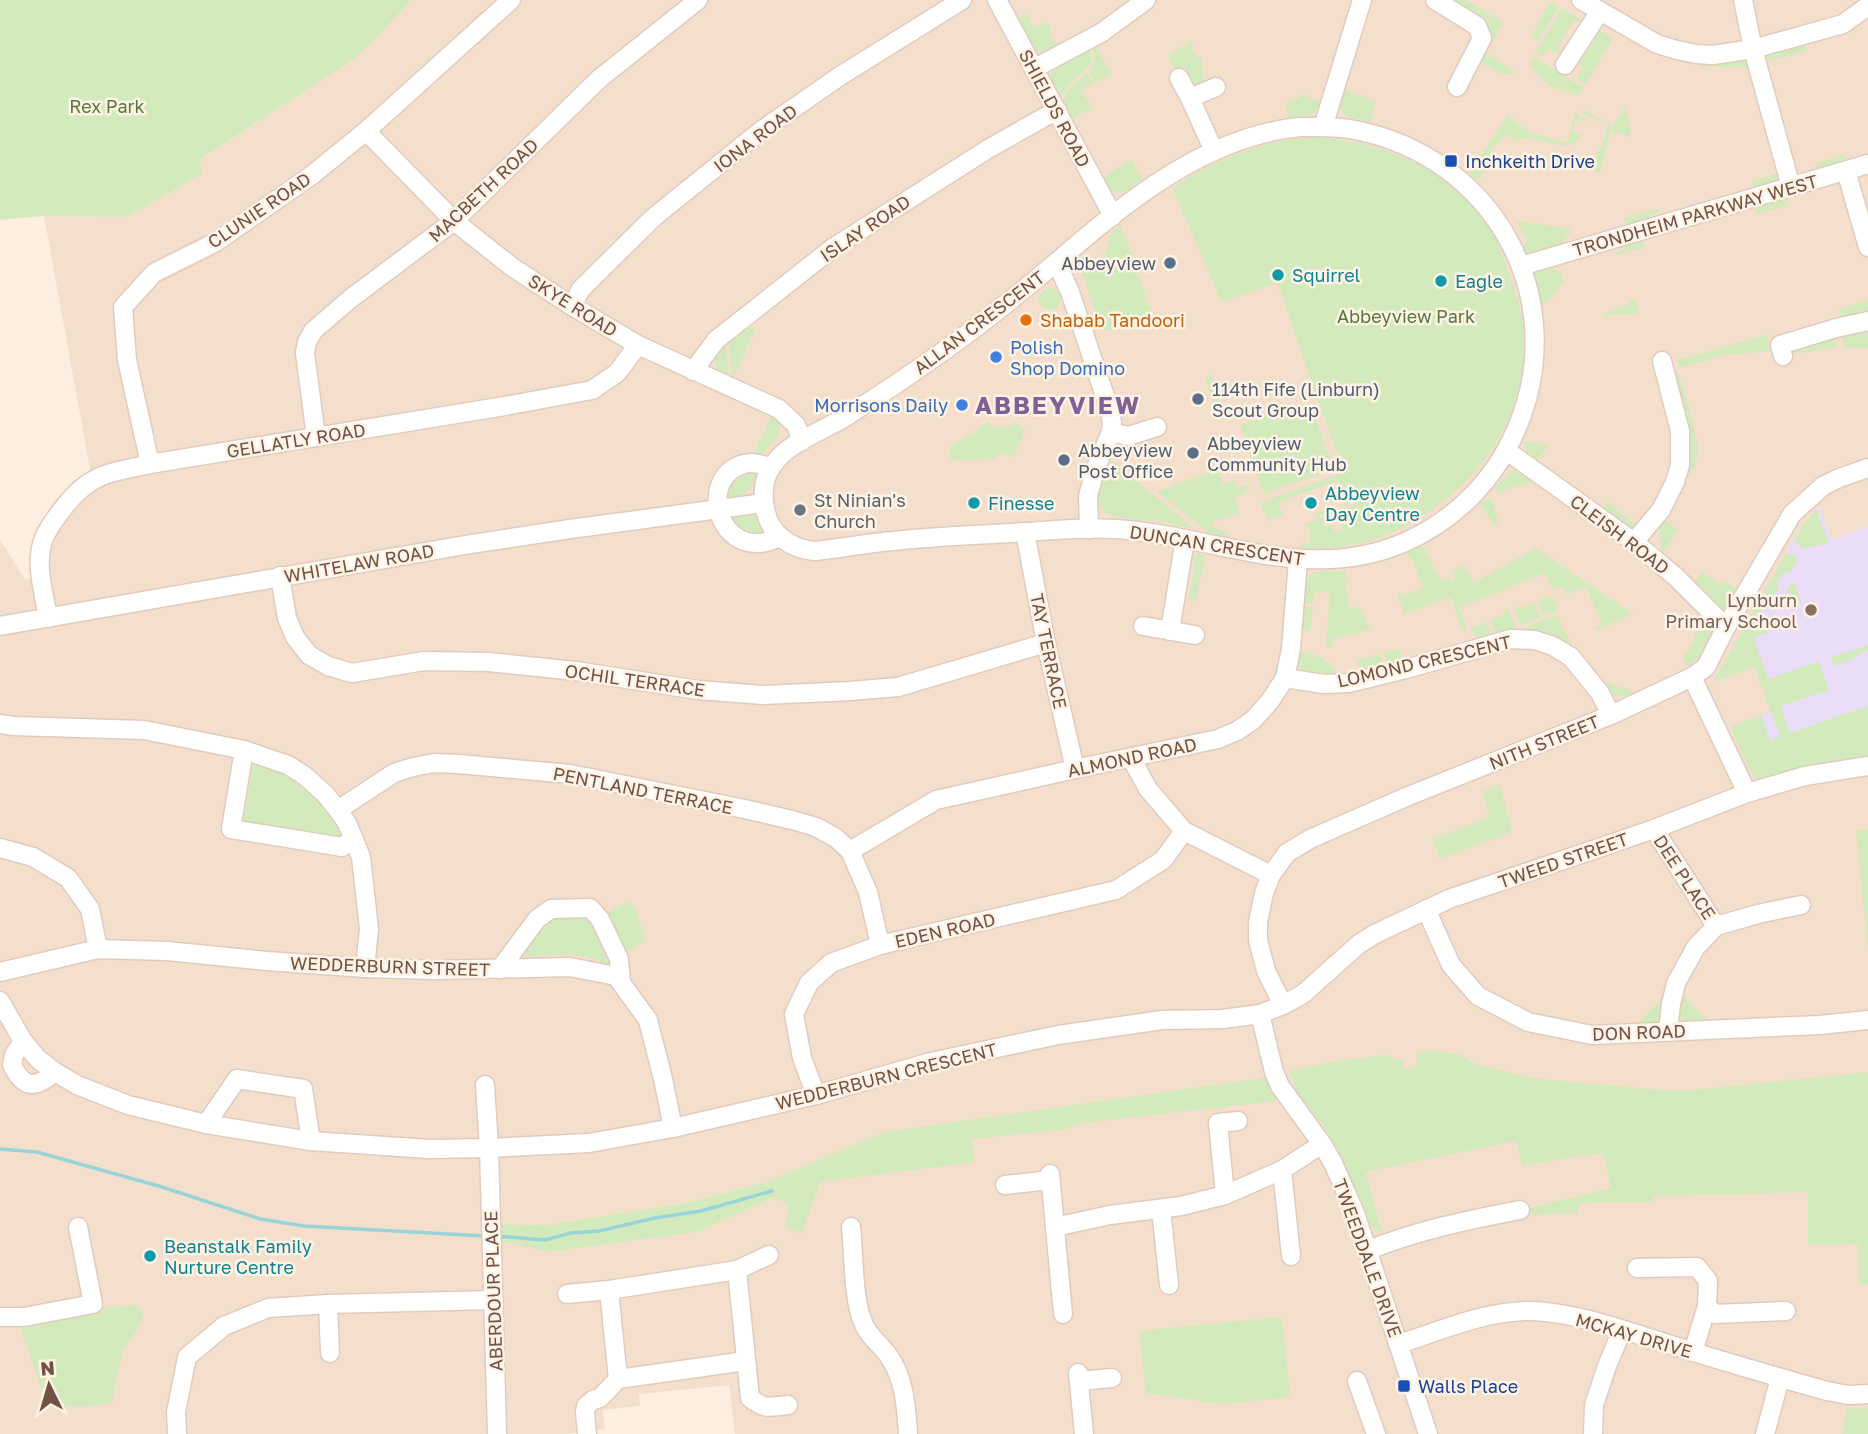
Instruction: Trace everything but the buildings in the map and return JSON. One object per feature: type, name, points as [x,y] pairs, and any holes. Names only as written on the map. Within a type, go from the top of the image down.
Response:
[{"type":"street","name":"CLUNIE ROAD","points":[[150,464],[127,360],[123,307],[154,273],[216,242],[312,176],[511,0]]},
{"type":"street","name":"MACBETH ROAD","points":[[316,437],[305,353],[313,331],[350,299],[454,221],[598,79],[698,0]]},
{"type":"street","name":"IONA ROAD","points":[[572,306],[581,289],[654,216],[762,130],[840,76],[962,0]]},
{"type":"street","name":"SHIELDS ROAD","points":[[997,0],[1113,216]]},
{"type":"street","points":[[1035,68],[1101,33],[1146,0]]},
{"type":"street","points":[[1323,127],[1362,3],[1343,0]]},
{"type":"street","points":[[1435,0],[1477,26],[1482,38],[1457,88]]},
{"type":"street","points":[[1581,0],[1657,44],[1696,54],[1713,55],[1753,49],[1843,24],[1868,6]]},
{"type":"street","points":[[1743,0],[1753,49],[1791,187]]},
{"type":"street","points":[[1564,64],[1600,11]]},
{"type":"street","points":[[1179,78],[1214,151]]},
{"type":"street","points":[[1190,98],[1216,87]]},
{"type":"street","name":"ISLAY ROAD","points":[[693,371],[716,340],[834,247],[988,149],[1057,110]]},
{"type":"street","name":"ALLAN CRESCENT","points":[[771,467],[780,455],[838,422],[946,350],[1154,185],[1214,151],[1260,134],[1284,129],[1323,127],[1354,130],[1382,136],[1414,149],[1450,171],[1485,204],[1504,231],[1521,266]]},
{"type":"street","name":"SKYE ROAD","points":[[366,131],[454,221],[512,267],[638,345],[779,410],[796,425],[803,440]]},
{"type":"street","name":"TRONDHEIM PARKWAY WEST","points":[[1521,266],[1868,164]]},
{"type":"street","points":[[1846,171],[1868,247]]},
{"type":"street","points":[[1057,263],[1070,292],[1110,408],[1111,432],[1095,470],[1088,496],[1089,529]]},
{"type":"street","name":"DUNCAN CRESCENT","points":[[779,537],[803,550],[816,551],[918,538],[1118,529],[1298,560],[1326,560],[1401,544],[1430,530],[1460,508],[1496,468],[1526,407],[1534,360],[1531,301],[1521,266]]},
{"type":"street","points":[[1780,346],[1868,321]]},
{"type":"street","name":"GELLATLY ROAD","points":[[48,618],[41,575],[43,539],[52,522],[74,495],[86,484],[103,476],[150,464],[592,390],[617,373],[638,345]]},
{"type":"street","points":[[1634,542],[1661,510],[1680,465],[1680,431],[1662,361]]},
{"type":"street","points":[[1111,432],[1128,436],[1157,427]]},
{"type":"street","name":"CLEISH ROAD","points":[[1507,450],[1634,542],[1676,577],[1726,627]]},
{"type":"street","points":[[753,463],[771,467],[763,490],[764,503],[779,537],[757,544],[739,539],[722,524],[719,489],[725,475],[742,464],[753,463]]},
{"type":"street","name":"NITH STREET","points":[[1283,1005],[1266,971],[1258,940],[1261,908],[1271,875],[1287,853],[1310,839],[1406,797],[1611,715],[1692,677],[1706,667],[1726,627],[1792,514],[1823,486],[1868,468]]},
{"type":"street","name":"WHITELAW ROAD","points":[[0,626],[570,528],[764,503]]},
{"type":"street","name":"TAY TERRACE","points":[[1026,532],[1046,643],[1075,769]]},
{"type":"street","points":[[1170,631],[1185,539]]},
{"type":"street","name":"ALMOND ROAD","points":[[850,850],[936,800],[1218,740],[1237,731],[1253,720],[1286,678],[1290,660],[1298,560]]},
{"type":"street","name":"OCHIL TERRACE","points":[[280,576],[287,618],[295,637],[309,655],[328,666],[352,673],[424,661],[489,662],[576,671],[698,690],[764,695],[898,687],[1046,643]]},
{"type":"street","points":[[1143,626],[1195,635]]},
{"type":"street","name":"LOMOND CRESCENT","points":[[1286,678],[1323,684],[1349,683],[1511,639],[1535,640],[1553,646],[1571,657],[1600,693],[1611,715]]},
{"type":"street","points":[[1692,677],[1747,793]]},
{"type":"street","points":[[0,723],[14,726],[144,730],[244,750],[288,765],[305,776],[325,794],[347,823],[361,857],[369,929],[365,968]]},
{"type":"street","points":[[244,750],[231,829],[342,847],[354,839]]},
{"type":"street","points":[[1131,758],[1148,789],[1184,831],[1271,875]]},
{"type":"street","name":"PENTLAND TERRACE","points":[[338,810],[394,773],[413,767],[459,764],[570,774],[740,808],[816,827],[850,850]]},
{"type":"street","name":"TWEED STREET","points":[[1283,1005],[1310,988],[1359,944],[1448,899],[1654,829],[1747,793],[1805,776],[1868,766]]},
{"type":"street","name":"DEE PLACE","points":[[1654,829],[1716,926]]},
{"type":"street","name":"EDEN ROAD","points":[[816,1095],[802,1058],[794,1014],[808,983],[831,963],[880,945],[1116,890],[1163,860],[1184,831]]},
{"type":"street","points":[[0,848],[33,857],[68,878],[90,909],[98,949]]},
{"type":"street","points":[[850,850],[868,892],[880,945]]},
{"type":"street","points":[[1668,1031],[1676,984],[1696,947],[1716,926],[1801,905]]},
{"type":"street","points":[[500,969],[537,919],[551,909],[590,908],[600,919],[619,959],[621,982],[648,1020],[673,1128]]},
{"type":"street","name":"DON ROAD","points":[[1426,909],[1451,965],[1478,996],[1528,1022],[1592,1035],[1820,1026],[1868,1020]]},
{"type":"street","name":"WEDDERBURN STREET","points":[[0,972],[98,949],[167,951],[365,968],[435,970],[570,967],[616,976],[621,982]]},
{"type":"street","name":"WEDDERBURN CRESCENT","points":[[0,1001],[23,1041],[38,1059],[77,1086],[128,1105],[206,1124],[311,1141],[429,1149],[589,1143],[673,1128],[816,1095],[931,1062],[1058,1035],[1162,1020],[1223,1019],[1260,1014],[1283,1005]]},
{"type":"street","name":"TWEEDDALE DRIVE","points":[[1260,1014],[1280,1086],[1322,1144],[1355,1213],[1428,1434]]},
{"type":"street","points":[[23,1041],[12,1065],[18,1076],[29,1084],[42,1084],[55,1072]]},
{"type":"street","points":[[206,1124],[237,1079],[303,1089],[311,1141]]},
{"type":"street","points":[[485,1085],[489,1148]]},
{"type":"street","points":[[1225,1195],[1218,1123],[1238,1121]]},
{"type":"street","points":[[1055,1227],[1110,1215],[1161,1210],[1225,1195],[1282,1170],[1322,1144]]},
{"type":"street","name":"ABERDOUR PLACE","points":[[489,1148],[497,1434]]},
{"type":"street","points":[[1282,1170],[1291,1256]]},
{"type":"street","points":[[1004,1185],[1050,1177],[1063,1314]]},
{"type":"street","points":[[1161,1210],[1169,1285]]},
{"type":"street","points":[[1369,1250],[1393,1240],[1453,1223],[1520,1210]]},
{"type":"street","points":[[0,1317],[24,1317],[93,1304],[78,1227]]},
{"type":"street","points":[[851,1227],[859,1310],[870,1336],[887,1354],[897,1370],[904,1390],[908,1434]]},
{"type":"street","points":[[567,1294],[737,1270],[769,1255]]},
{"type":"street","points":[[1637,1268],[1697,1267],[1708,1281],[1707,1306],[1693,1352]]},
{"type":"street","points":[[737,1270],[750,1398],[765,1408],[788,1405]]},
{"type":"street","points":[[609,1290],[618,1379]]},
{"type":"street","points":[[177,1434],[176,1412],[187,1357],[224,1326],[268,1308],[494,1300]]},
{"type":"street","points":[[328,1304],[330,1353]]},
{"type":"street","points":[[1707,1306],[1716,1314],[1786,1311]]},
{"type":"street","name":"MCKAY DRIVE","points":[[1399,1344],[1472,1320],[1503,1313],[1532,1311],[1560,1314],[1622,1330],[1827,1391],[1848,1395],[1868,1394]]},
{"type":"street","points":[[1593,1434],[1594,1405],[1622,1330]]},
{"type":"street","points":[[587,1434],[586,1406],[600,1398],[618,1379],[746,1361]]},
{"type":"street","points":[[1084,1434],[1078,1377],[1112,1378]]},
{"type":"street","points":[[1765,1434],[1780,1378]]},
{"type":"street","points":[[1357,1381],[1376,1434]]},
{"type":"shaded area","points":[[412,0],[1868,0],[1868,1434],[735,1434],[729,1385],[639,1394],[640,1406],[603,1410],[605,1429],[566,1434],[0,1434],[0,540],[25,579],[33,578],[33,559],[91,475],[44,216],[126,217],[203,172],[198,161],[357,57]],"holes":[[[768,1181],[774,1197],[696,1232],[549,1252],[497,1224],[546,1225],[687,1203]]]},
{"type":"shaded area","name":"Lynburn Primary School","points":[[1819,508],[1832,540],[1868,526],[1868,760],[1756,780],[1730,727],[1771,711],[1761,682],[1754,667],[1713,682],[1799,530]]},
{"type":"green space","name":"Rex Park","points":[[0,0],[412,0],[357,57],[199,160],[203,173],[126,217],[44,216],[0,220]]},
{"type":"green space","points":[[1451,0],[1465,0],[1503,22],[1486,53],[1511,68],[1514,75],[1501,74],[1480,63],[1486,38],[1484,22],[1481,16]]},
{"type":"green space","points":[[1550,2],[1559,6],[1538,41],[1531,36]]},
{"type":"green space","points":[[1562,8],[1584,21],[1582,24],[1574,20],[1558,47],[1566,52],[1559,54],[1548,50],[1542,57],[1535,53]]},
{"type":"green space","points":[[1027,14],[1034,28],[1047,22],[1058,47],[1042,52],[1032,48],[1016,18]]},
{"type":"green space","points":[[1594,27],[1613,38],[1586,84],[1576,78],[1583,68],[1576,61],[1582,45],[1590,49],[1598,33],[1591,29]]},
{"type":"green space","points":[[1193,40],[1192,50],[1201,59],[1204,81],[1196,84],[1191,81],[1184,66],[1175,70],[1168,56]]},
{"type":"green space","points":[[1805,40],[1807,51],[1763,62],[1767,53]]},
{"type":"green space","points":[[1095,46],[1112,75],[1095,83],[1089,71],[1096,59],[1092,47]]},
{"type":"green space","points":[[1089,49],[1093,56],[1091,64],[1066,88],[1060,100],[1051,83],[1053,70]]},
{"type":"green space","points":[[1533,57],[1584,88],[1580,94],[1565,91],[1545,81],[1530,64]]},
{"type":"green space","points":[[1739,57],[1748,67],[1699,67],[1700,58]]},
{"type":"green space","points":[[1088,73],[1093,84],[1081,90],[1092,108],[1070,120],[1062,104],[1069,88]]},
{"type":"green space","points":[[1343,89],[1376,101],[1371,122],[1349,117],[1342,111]]},
{"type":"green space","points":[[1304,94],[1322,101],[1319,107],[1309,115],[1288,117],[1286,103]]},
{"type":"green space","points":[[1625,107],[1630,137],[1610,131],[1598,173],[1590,166],[1604,141],[1608,124],[1583,114],[1582,111],[1586,111],[1612,126]]},
{"type":"green space","points":[[1575,113],[1585,119],[1576,120],[1573,133],[1582,135],[1575,142],[1559,145],[1523,138],[1514,141],[1507,134],[1490,150],[1496,157],[1486,165],[1478,181],[1468,171],[1507,116],[1531,133],[1567,143]]},
{"type":"green space","name":"Abbeyview Park","points":[[1313,137],[1363,144],[1411,161],[1454,188],[1472,205],[1494,236],[1512,282],[1522,320],[1524,358],[1518,394],[1505,428],[1486,458],[1462,486],[1433,509],[1402,528],[1368,542],[1366,539],[1366,543],[1327,549],[1299,547],[1301,544],[1310,543],[1306,523],[1327,516],[1326,524],[1333,526],[1334,532],[1343,529],[1341,523],[1345,515],[1340,511],[1355,504],[1355,501],[1314,518],[1315,513],[1337,508],[1346,502],[1339,481],[1278,502],[1283,515],[1268,521],[1260,503],[1344,472],[1278,283],[1222,302],[1172,188],[1240,153],[1276,142]]},
{"type":"green space","points":[[1845,154],[1847,163],[1818,172],[1815,163]]},
{"type":"green space","points":[[1132,160],[1143,179],[1123,192],[1110,192],[1102,178]]},
{"type":"green space","points":[[1780,173],[1773,183],[1755,190],[1752,181]]},
{"type":"green space","points":[[1785,195],[1789,205],[1757,214],[1754,204]]},
{"type":"green space","points":[[1658,208],[1659,212],[1649,215],[1651,221],[1627,228],[1624,218]]},
{"type":"green space","points":[[1515,221],[1571,228],[1561,248],[1533,255],[1524,252],[1527,239]]},
{"type":"green space","points":[[1120,225],[1153,317],[1107,331],[1101,328],[1082,273],[1106,254],[1111,233]]},
{"type":"green space","points":[[1642,237],[1645,247],[1617,255],[1616,252],[1625,249],[1623,243]]},
{"type":"green space","points":[[1541,264],[1560,272],[1564,280],[1557,292],[1539,308],[1532,280],[1533,273]]},
{"type":"green space","points":[[1050,288],[1058,291],[1061,299],[1058,307],[1050,310],[1042,307],[1039,299],[1042,291]]},
{"type":"green space","points":[[1634,298],[1639,313],[1607,315],[1607,318],[1603,318],[1609,311],[1630,303]]},
{"type":"green space","points":[[1868,300],[1868,313],[1842,320],[1839,310]]},
{"type":"green space","points":[[1868,323],[1868,348],[1844,348],[1842,333]]},
{"type":"green space","points":[[748,325],[756,332],[734,377],[731,376],[729,340]]},
{"type":"green space","points":[[1767,335],[1771,351],[1724,355],[1679,368],[1677,360]]},
{"type":"green space","points":[[1832,335],[1837,347],[1788,355],[1791,346]]},
{"type":"green space","points":[[726,343],[728,375],[716,367],[715,354]]},
{"type":"green space","points":[[1677,370],[1697,443],[1695,467],[1680,487],[1673,372]]},
{"type":"green space","points":[[1212,375],[1219,397],[1216,409],[1205,378]]},
{"type":"green space","points":[[1309,401],[1334,469],[1264,494],[1240,425]]},
{"type":"green space","points":[[771,416],[779,424],[779,435],[763,453],[753,456]]},
{"type":"green space","points":[[988,421],[992,428],[1013,426],[1015,421],[1025,431],[1013,458],[1001,453],[995,459],[950,460],[950,447]]},
{"type":"green space","points":[[1525,441],[1549,446],[1537,460],[1528,452]]},
{"type":"green space","points":[[1112,461],[1195,529],[1154,519],[1128,519],[1104,511],[1099,505],[1098,497]]},
{"type":"green space","points":[[759,468],[743,495],[723,500],[733,476]]},
{"type":"green space","points":[[1217,469],[1223,484],[1234,480],[1237,488],[1250,487],[1235,497],[1239,513],[1215,521],[1212,526],[1231,535],[1230,537],[1208,532],[1157,492]]},
{"type":"green space","points":[[1515,470],[1522,470],[1536,480],[1498,493],[1494,486]]},
{"type":"green space","points":[[1492,499],[1498,520],[1495,525],[1480,505]]},
{"type":"green space","points":[[1607,502],[1638,526],[1630,530],[1601,509]]},
{"type":"green space","points":[[1816,510],[1829,543],[1802,549],[1794,539]]},
{"type":"green space","points":[[754,511],[768,537],[741,531],[725,515]]},
{"type":"green space","points":[[1662,519],[1678,529],[1662,555],[1659,523]]},
{"type":"green space","points":[[1423,546],[1441,580],[1448,577],[1452,581],[1457,577],[1453,571],[1464,565],[1474,583],[1535,548],[1633,614],[1596,630],[1595,628],[1602,624],[1586,587],[1568,594],[1563,592],[1565,587],[1551,587],[1545,573],[1459,608],[1467,628],[1462,631],[1451,597],[1404,614],[1397,592],[1402,596],[1424,587],[1406,553]]},
{"type":"green space","points":[[1786,553],[1796,555],[1797,563],[1789,574],[1785,571],[1776,584],[1780,587],[1762,610],[1768,633],[1754,638],[1768,679],[1819,661],[1829,690],[1781,706],[1790,733],[1868,706],[1868,760],[1760,783],[1753,776],[1730,727],[1761,715],[1770,740],[1780,736],[1754,667],[1713,682]]},
{"type":"green space","points":[[1195,554],[1205,555],[1196,601],[1187,599]]},
{"type":"green space","points":[[1320,571],[1345,571],[1350,584],[1346,586],[1349,608],[1359,607],[1371,629],[1333,639],[1332,648],[1326,648],[1330,593],[1315,592],[1313,604],[1302,603],[1303,587],[1307,578]]},
{"type":"green space","points":[[1703,572],[1719,584],[1722,580],[1743,593],[1734,606],[1720,609],[1693,584]]},
{"type":"green space","points":[[1794,581],[1801,602],[1773,611],[1780,601],[1787,606],[1794,596],[1786,591]]},
{"type":"green space","points":[[1552,596],[1558,610],[1543,616],[1538,601]]},
{"type":"green space","points":[[1534,603],[1540,617],[1521,626],[1514,608],[1518,606],[1519,609]]},
{"type":"green space","points":[[1302,606],[1313,607],[1310,631],[1299,631]]},
{"type":"green space","points":[[1509,610],[1517,629],[1495,634],[1490,620]]},
{"type":"green space","points":[[1557,614],[1571,645],[1543,633],[1522,629]]},
{"type":"green space","points":[[1707,620],[1713,631],[1710,640],[1687,666],[1683,657],[1695,641],[1694,636]]},
{"type":"green space","points":[[1487,622],[1491,634],[1476,639],[1471,628]]},
{"type":"green space","points":[[1868,645],[1868,650],[1835,666],[1831,657]]},
{"type":"green space","points":[[1399,649],[1403,661],[1387,666],[1384,653]]},
{"type":"green space","points":[[1298,651],[1321,658],[1330,664],[1337,674],[1303,672],[1298,666]]},
{"type":"green space","points":[[1380,654],[1384,666],[1360,672],[1357,660]]},
{"type":"green space","points":[[1604,682],[1636,692],[1617,696]]},
{"type":"green space","points":[[253,764],[277,770],[307,792],[333,818],[341,837],[337,841],[243,824]]},
{"type":"green space","points":[[1500,784],[1512,832],[1440,859],[1432,839],[1490,817],[1482,792]]},
{"type":"green space","points":[[1868,829],[1868,949],[1856,831]]},
{"type":"green space","points":[[630,901],[646,941],[623,953],[604,914]]},
{"type":"green space","points":[[588,915],[614,965],[612,967],[588,957],[570,955],[517,957],[545,917]]},
{"type":"green space","points":[[1683,996],[1710,1023],[1685,1023],[1682,1020],[1679,1013]]},
{"type":"green space","points":[[1663,997],[1659,1019],[1654,1024],[1637,1024]]},
{"type":"green space","points":[[1433,1051],[1458,1054],[1475,1064],[1532,1078],[1669,1091],[1868,1072],[1868,1284],[1859,1284],[1858,1244],[1808,1245],[1808,1192],[1654,1196],[1653,1202],[1579,1203],[1578,1213],[1532,1215],[1530,1208],[1611,1188],[1603,1153],[1522,1165],[1516,1141],[1365,1172],[1382,1232],[1375,1229],[1368,1223],[1325,1128],[1297,1092],[1289,1071],[1384,1055],[1403,1061],[1404,1069],[1417,1068],[1416,1053]]},
{"type":"green space","points":[[1270,1077],[1282,1100],[1083,1123],[1061,1130],[972,1139],[974,1162],[820,1182],[802,1233],[785,1227],[789,1205],[774,1197],[696,1232],[549,1252],[497,1240],[497,1224],[546,1225],[687,1203],[769,1181],[885,1132]]},
{"type":"green space","points":[[137,1305],[144,1317],[122,1353],[112,1403],[85,1407],[47,1405],[21,1329],[103,1308]]},
{"type":"green space","points":[[1282,1317],[1290,1396],[1222,1404],[1146,1393],[1139,1331]]},
{"type":"green space","points":[[1868,1408],[1868,1434],[1842,1434],[1847,1409]]},
{"type":"waterway","points":[[0,1149],[37,1152],[162,1187],[260,1219],[304,1226],[485,1236]]},
{"type":"waterway","points":[[496,1236],[545,1240],[571,1233],[599,1231],[701,1211],[772,1191]]},
{"type":"place","name":"Inchkeith Drive","points":[[1451,161]]},
{"type":"place","name":"Abbeyview","points":[[1170,263]]},
{"type":"place","name":"Squirrel","points":[[1278,275]]},
{"type":"place","name":"Eagle","points":[[1441,281]]},
{"type":"place","name":"Shabab Tandoori","points":[[1026,320]]},
{"type":"place","name":"Polish Shop Domino","points":[[996,357]]},
{"type":"place","name":"114th Fife (Linburn) Scout Group","points":[[1198,399]]},
{"type":"place","name":"Morrisons Daily","points":[[962,405]]},
{"type":"place","name":"Abbeyview Community Hub","points":[[1193,453]]},
{"type":"place","name":"Abbeyview Post Office","points":[[1064,460]]},
{"type":"place","name":"Finesse","points":[[974,503]]},
{"type":"place","name":"Abbeyview Day Centre","points":[[1311,503]]},
{"type":"place","name":"St Ninian's Church","points":[[800,510]]},
{"type":"place","name":"Lynburn Primary School","points":[[1811,610]]},
{"type":"place","name":"Beanstalk Family Nurture Centre","points":[[150,1256]]},
{"type":"place","name":"Walls Place","points":[[1404,1386]]},
{"type":"district","name":"ABBEYVIEW","points":[[1058,404]]}]
